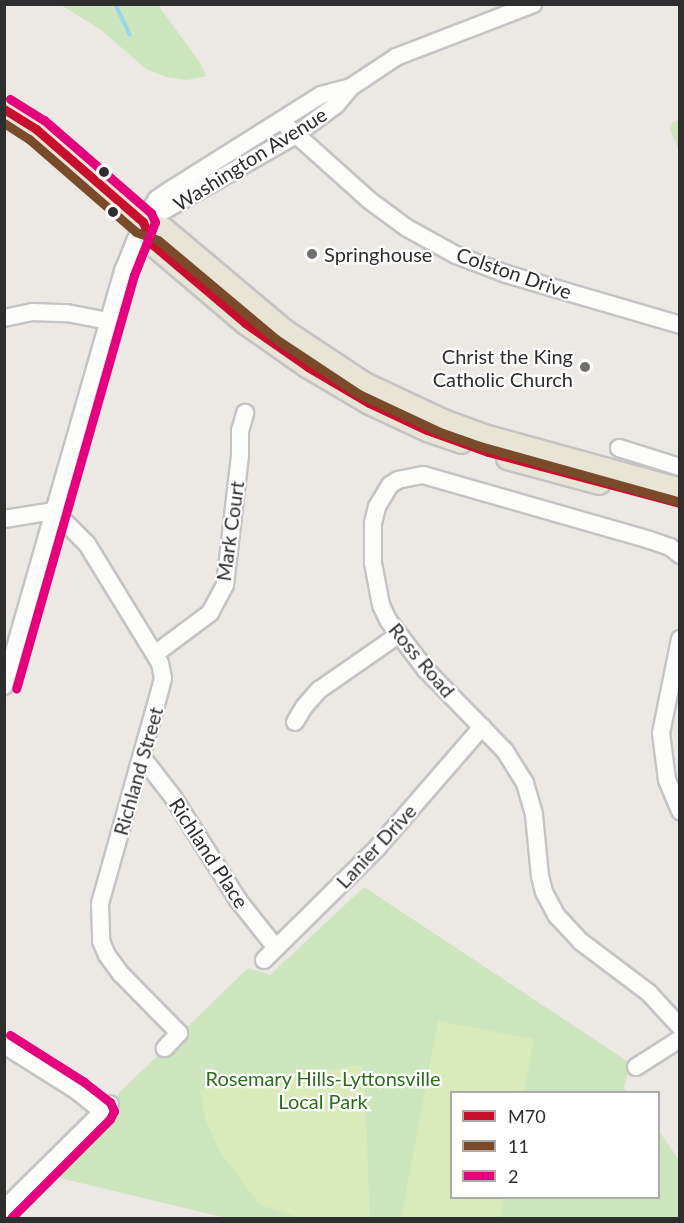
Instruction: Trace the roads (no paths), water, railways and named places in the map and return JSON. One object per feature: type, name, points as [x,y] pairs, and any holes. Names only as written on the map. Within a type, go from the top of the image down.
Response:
[{"type":"main road","points":[[4,109],[36,129],[143,222],[164,229],[284,330],[364,383],[445,421],[484,435],[678,483]]},
{"type":"street","name":"Washington Avenue","points":[[143,222],[294,136],[336,105],[351,87],[396,57],[533,4]]},
{"type":"street","name":"Washington Avenue","points":[[143,222],[157,199],[321,95],[351,87]]},
{"type":"street","name":"Colston Drive","points":[[281,121],[294,136],[406,228],[456,255],[506,274],[680,325]]},
{"type":"street","points":[[4,686],[108,321],[131,246],[143,222]]},
{"type":"street","points":[[4,318],[32,312],[67,313],[108,321]]},
{"type":"street","name":"Mark Court","points":[[155,654],[210,614],[225,585],[240,455],[240,431],[244,413]]},
{"type":"street","points":[[619,448],[678,483]]},
{"type":"street","name":"Ross Road","points":[[680,555],[670,547],[650,540],[434,477],[423,476],[398,480],[384,492],[377,507],[373,540],[373,564],[381,605],[398,635],[426,670],[505,751],[525,783],[534,815],[540,876],[544,892],[557,916],[580,941],[649,993],[680,1027]]},
{"type":"street","points":[[4,519],[54,511]]},
{"type":"street","name":"Richland Street","points":[[54,511],[87,544],[155,654],[163,678],[100,904],[101,941],[121,974],[179,1033],[165,1048]]},
{"type":"street","points":[[295,722],[319,690],[398,635]]},
{"type":"street","points":[[680,639],[661,732],[667,780],[680,811]]},
{"type":"street","name":"Lanier Drive","points":[[270,954],[378,847],[482,727]]},
{"type":"street","name":"Richland Place","points":[[142,757],[173,797],[270,954]]},
{"type":"street","points":[[636,1067],[680,1038]]},
{"type":"street","points":[[4,1045],[106,1107],[4,1209]]},
{"type":"waterway","points":[[115,4],[130,35]]},
{"type":"place","name":"Springhouse","points":[[312,254]]},
{"type":"place","name":"Christ the King Catholic Church","points":[[585,367]]},
{"type":"park label","name":"Rosemary Hills-Lyttonsville Local Park","points":[[323,1090]]}]
